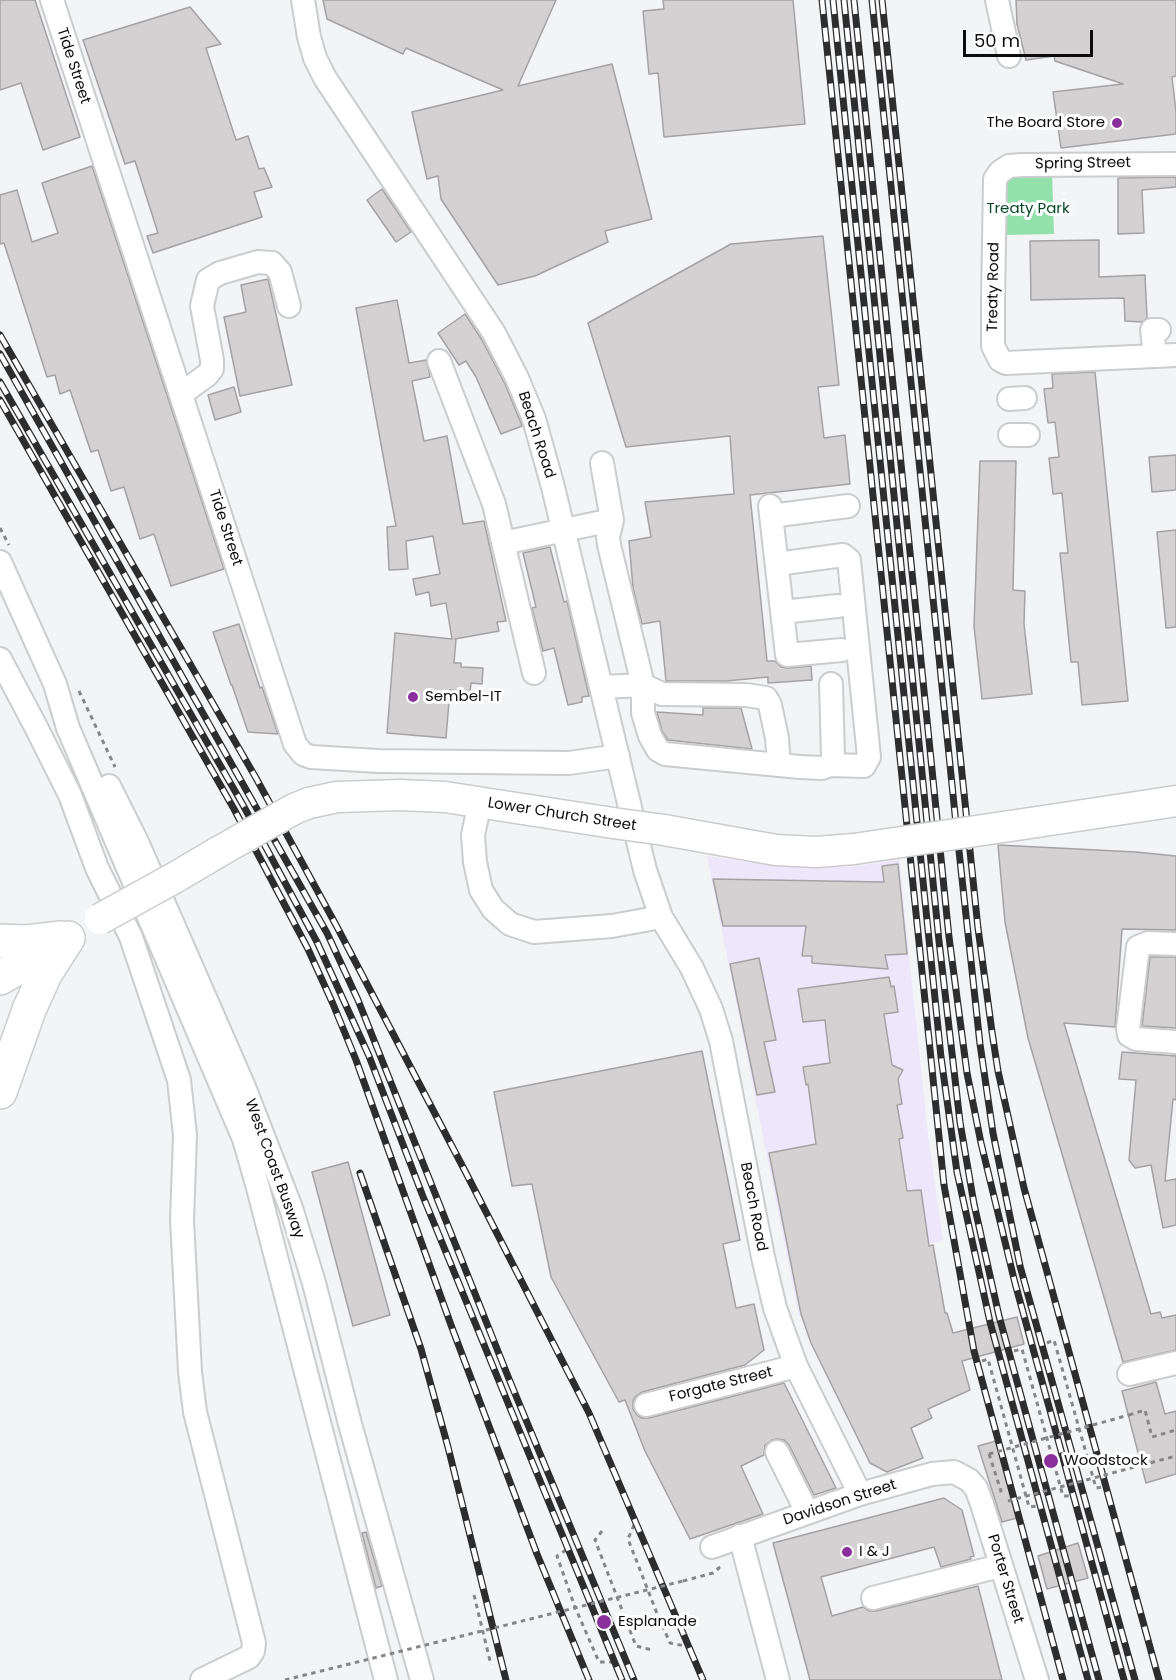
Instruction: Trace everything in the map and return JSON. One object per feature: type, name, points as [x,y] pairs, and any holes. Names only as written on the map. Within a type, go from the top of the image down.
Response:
[{"type":"highway","points":[[0,941],[26,942],[48,938],[68,938]]},
{"type":"highway","points":[[0,978],[68,938]]},
{"type":"highway","points":[[0,1092],[33,1001],[45,974],[68,938]]},
{"type":"main road","name":"Lower Church Street","points":[[68,938],[294,808],[337,797],[400,795],[445,797],[664,830],[776,850],[816,852],[854,849],[1176,801]]},
{"type":"main road","name":"Lower Church Street","points":[[1088,814],[1176,821]]},
{"type":"street","name":"Tide Street","points":[[52,0],[295,744],[303,754],[311,757],[378,761],[569,763],[618,756]]},
{"type":"street","name":"Beach Road","points":[[303,0],[309,37],[315,58],[325,78],[494,333],[518,378],[534,419],[564,531],[645,870],[662,917],[692,968],[711,1009],[721,1041],[775,1308],[796,1366],[860,1494]]},
{"type":"street","points":[[998,0],[1009,56]]},
{"type":"street","name":"Spring Street","points":[[995,179],[1009,166],[1021,165],[1176,164]]},
{"type":"street","name":"Treaty Road","points":[[995,179],[993,346],[1000,360],[1006,363],[1022,363],[1157,343]]},
{"type":"street","points":[[181,394],[212,369],[202,306],[208,280],[220,273],[258,262],[272,263],[280,272],[289,306]]},
{"type":"street","points":[[439,361],[494,504],[534,673]]},
{"type":"street","points":[[602,463],[612,520],[608,537],[609,545],[643,685],[643,713],[650,736],[658,750],[665,754],[779,765],[822,768],[830,765],[864,766],[869,757],[849,560],[843,555],[777,564]]},
{"type":"street","points":[[842,650],[787,655],[771,511],[848,506]]},
{"type":"street","points":[[503,543],[612,520]]},
{"type":"street","name":"West Coast Busway","points":[[0,562],[56,684],[76,717],[137,842],[244,1087],[291,1208],[314,1283],[350,1424],[422,1680]]},
{"type":"street","points":[[782,612],[838,606]]},
{"type":"street","points":[[0,659],[70,795],[97,868],[130,938],[179,1080],[184,1135],[182,1220],[190,1372],[195,1412],[254,1643],[249,1657],[202,1680]]},
{"type":"street","name":"West Coast Busway","points":[[56,684],[68,728],[244,1139],[386,1680]]},
{"type":"street","points":[[830,765],[833,757],[831,684]]},
{"type":"street","points":[[601,687],[643,685],[662,694],[746,695],[766,698],[770,705],[777,738],[779,765]]},
{"type":"street","points":[[480,802],[473,835],[475,862],[481,890],[493,909],[510,924],[534,932],[612,926],[662,917]]},
{"type":"street","points":[[1176,944],[1144,943],[1136,952],[1128,1029],[1129,1035],[1136,1039],[1176,1042]]},
{"type":"street","points":[[1129,1374],[1176,1363]]},
{"type":"street","name":"Forgate Street","points":[[646,1405],[796,1366]]},
{"type":"street","points":[[777,1452],[807,1512]]},
{"type":"street","name":"Davidson Street","points":[[712,1546],[860,1494],[932,1474],[954,1472],[969,1480]]},
{"type":"street","name":"Porter Street","points":[[969,1480],[976,1488],[982,1503],[1037,1680]]},
{"type":"street","points":[[740,1536],[778,1680]]},
{"type":"street","points":[[873,1598],[1000,1566]]},
{"type":"path","points":[[1047,1343],[1054,1340],[1096,1488],[1103,1487]]},
{"type":"path","points":[[1014,1352],[1022,1349],[1063,1496],[1069,1496]]},
{"type":"path","points":[[982,1361],[988,1359],[1029,1507],[1037,1506]]},
{"type":"path","points":[[989,1454],[1144,1410],[1152,1437],[1176,1430]]},
{"type":"path","points":[[1008,1501],[1176,1455]]},
{"type":"path","points":[[634,1525],[628,1539],[670,1643],[685,1646]]},
{"type":"path","points":[[602,1531],[595,1540],[636,1646],[652,1650]]},
{"type":"path","points":[[566,1550],[557,1556],[575,1607],[599,1662],[612,1662]]},
{"type":"path","points":[[285,1680],[713,1573]]},
{"type":"path","points":[[474,1595],[491,1665]]},
{"type":"shaded area","points":[[707,856],[779,866],[817,867],[848,867],[899,860],[928,1135],[943,1241],[845,1259],[853,1304],[799,1316]]},
{"type":"green space","name":"Treaty Park","points":[[1052,172],[1054,234],[1004,235],[1003,184],[1009,175]]},
{"type":"building","points":[[0,0],[35,0],[80,137],[43,150],[21,83],[0,90]]},
{"type":"building","points":[[323,0],[556,0],[518,86],[612,64],[652,219],[605,231],[608,242],[535,276],[498,285],[441,199],[438,176],[427,179],[412,112],[503,90],[406,48],[403,54],[327,19]]},
{"type":"building","points":[[663,0],[793,0],[805,124],[664,137],[658,73],[649,74],[643,11],[664,9]]},
{"type":"building","points":[[1016,0],[1176,0],[1176,76],[1172,77],[1176,134],[1061,148],[1053,92],[1123,84],[1055,61],[1054,56],[1026,60],[1017,24]]},
{"type":"building","points":[[190,7],[221,44],[206,48],[236,140],[248,136],[259,169],[264,168],[272,187],[254,192],[262,217],[153,253],[147,236],[158,233],[135,161],[125,164],[83,40]]},
{"type":"building","points":[[92,166],[224,569],[171,586],[154,534],[140,539],[124,487],[111,491],[98,450],[91,452],[70,390],[60,394],[55,375],[47,377],[4,243],[0,244],[0,195],[17,190],[32,242],[58,233],[42,183]]},
{"type":"building","points":[[1176,177],[1176,187],[1142,190],[1144,233],[1118,234],[1118,178]]},
{"type":"building","points":[[382,189],[411,232],[396,242],[367,200]]},
{"type":"building","points":[[823,236],[839,385],[818,387],[824,438],[845,435],[850,484],[750,495],[767,661],[775,661],[781,667],[788,668],[811,666],[812,680],[768,683],[768,677],[726,681],[666,681],[660,621],[642,624],[633,588],[629,541],[651,537],[645,502],[734,494],[730,436],[626,447],[588,323],[731,244]]},
{"type":"building","points":[[1099,240],[1099,277],[1145,275],[1147,318],[1142,322],[1125,321],[1124,298],[1031,300],[1030,241]]},
{"type":"building","points":[[268,279],[292,385],[240,396],[224,317],[246,312],[241,285]]},
{"type":"building","points":[[397,300],[409,363],[426,360],[429,371],[430,377],[412,381],[424,441],[447,436],[463,524],[484,521],[506,621],[497,622],[499,631],[455,639],[454,663],[461,663],[461,667],[483,668],[482,684],[471,683],[470,692],[450,690],[446,738],[387,733],[395,633],[452,639],[446,603],[431,606],[429,592],[416,595],[413,579],[440,574],[433,536],[406,541],[408,569],[389,570],[387,527],[396,526],[356,308]]},
{"type":"building","points":[[465,314],[482,340],[505,384],[522,426],[501,434],[476,377],[466,361],[459,365],[438,333]]},
{"type":"building","points":[[1095,372],[1128,701],[1082,705],[1078,662],[1071,662],[1060,553],[1068,553],[1062,493],[1053,494],[1049,458],[1059,457],[1055,422],[1048,423],[1044,389],[1053,388],[1052,374]]},
{"type":"building","points":[[234,387],[241,412],[215,420],[208,395]]},
{"type":"building","points":[[1176,455],[1176,490],[1152,492],[1149,457]]},
{"type":"building","points":[[980,461],[1016,461],[1013,590],[1025,591],[1024,624],[1032,694],[982,699],[974,626]]},
{"type":"building","points":[[1176,530],[1176,627],[1166,628],[1157,532]]},
{"type":"building","points":[[550,547],[564,602],[567,601],[589,696],[582,697],[582,702],[568,705],[554,648],[543,651],[532,608],[536,607],[523,553]]},
{"type":"building","points":[[239,624],[278,734],[248,732],[231,685],[213,632]]},
{"type":"building","points":[[703,708],[741,708],[752,749],[668,740],[662,731],[657,712],[703,715]]},
{"type":"building","points":[[998,845],[1176,856],[1176,930],[1122,929],[1115,1027],[1064,1023],[1151,1314],[1160,1312],[1162,1318],[1176,1315],[1176,1350],[1123,1362],[1028,1038],[1005,922]]},
{"type":"building","points":[[898,864],[907,954],[885,955],[888,969],[812,963],[812,956],[802,956],[806,926],[723,926],[713,879],[884,882],[882,866]]},
{"type":"building","points":[[1150,957],[1176,957],[1176,1028],[1142,1026]]},
{"type":"building","points":[[759,958],[776,1040],[764,1042],[775,1092],[757,1095],[730,964]]},
{"type":"building","points":[[889,977],[891,987],[894,986],[898,1012],[884,1014],[892,1065],[903,1070],[898,1079],[902,1104],[897,1105],[903,1138],[899,1139],[907,1191],[921,1190],[929,1246],[933,1245],[945,1313],[947,1313],[953,1333],[1017,1317],[1024,1344],[962,1361],[970,1390],[928,1409],[932,1418],[911,1428],[923,1458],[887,1472],[870,1463],[811,1343],[801,1314],[769,1153],[816,1144],[808,1084],[806,1085],[803,1067],[830,1063],[825,1020],[803,1022],[798,989]]},
{"type":"building","points":[[702,1051],[740,1240],[723,1244],[736,1308],[754,1304],[764,1350],[745,1365],[642,1392],[633,1401],[633,1409],[642,1418],[649,1418],[784,1383],[836,1488],[814,1495],[789,1445],[784,1440],[772,1440],[765,1445],[764,1455],[741,1466],[763,1514],[690,1539],[645,1451],[625,1400],[619,1402],[551,1277],[532,1184],[512,1186],[494,1092]]},
{"type":"building","points":[[1122,1052],[1176,1056],[1176,1100],[1173,1099],[1165,1181],[1176,1179],[1176,1225],[1163,1228],[1151,1165],[1135,1168],[1129,1160],[1136,1080],[1119,1079]]},
{"type":"building","points":[[348,1162],[390,1315],[353,1326],[312,1172]]},
{"type":"building","points":[[1156,1382],[1165,1414],[1176,1411],[1176,1474],[1146,1483],[1122,1391]]},
{"type":"building","points":[[996,1441],[1017,1518],[1002,1522],[978,1446]]},
{"type":"building","points":[[944,1498],[962,1510],[974,1556],[970,1557],[971,1559],[941,1567],[934,1547],[821,1577],[832,1616],[863,1607],[869,1611],[876,1611],[978,1586],[1002,1680],[810,1680],[773,1543]]},
{"type":"building","points":[[366,1532],[382,1586],[376,1588],[362,1533]]},
{"type":"building","points":[[1078,1543],[1088,1578],[1047,1589],[1038,1556]]},
{"type":"railway","points":[[822,0],[944,1185],[974,1351],[1063,1680]]},
{"type":"railway","points":[[833,0],[941,1057],[957,1172],[990,1322],[1088,1680]]},
{"type":"railway","points":[[844,0],[939,941],[960,1122],[974,1204],[999,1316],[1099,1680]]},
{"type":"railway","points":[[854,0],[949,937],[967,1073],[981,1143],[1015,1283],[1124,1680]]},
{"type":"railway","points":[[872,0],[955,814],[980,1044],[993,1133],[1020,1266],[1135,1680]]},
{"type":"railway","points":[[882,0],[978,928],[998,1071],[1024,1188],[1159,1680]]},
{"type":"railway","points":[[0,335],[256,778],[465,1171],[589,1413],[703,1680]]},
{"type":"railway","points":[[0,354],[327,933],[358,1000],[509,1379],[634,1680]]},
{"type":"railway","points":[[0,382],[243,805],[317,942],[369,1056],[422,1194],[622,1680]]},
{"type":"railway","points":[[0,400],[234,809],[308,949],[356,1060],[451,1325],[537,1554],[589,1680]]},
{"type":"railway","points":[[360,1173],[421,1349],[506,1680]]},
{"type":"place","name":"The Board Store","points":[[1117,123]]},
{"type":"place","name":"Sembel-IT","points":[[413,697]]},
{"type":"place","name":"Woodstock","points":[[1051,1461]]},
{"type":"place","name":"I & J","points":[[847,1552]]},
{"type":"place","name":"Esplanade","points":[[604,1622]]}]
